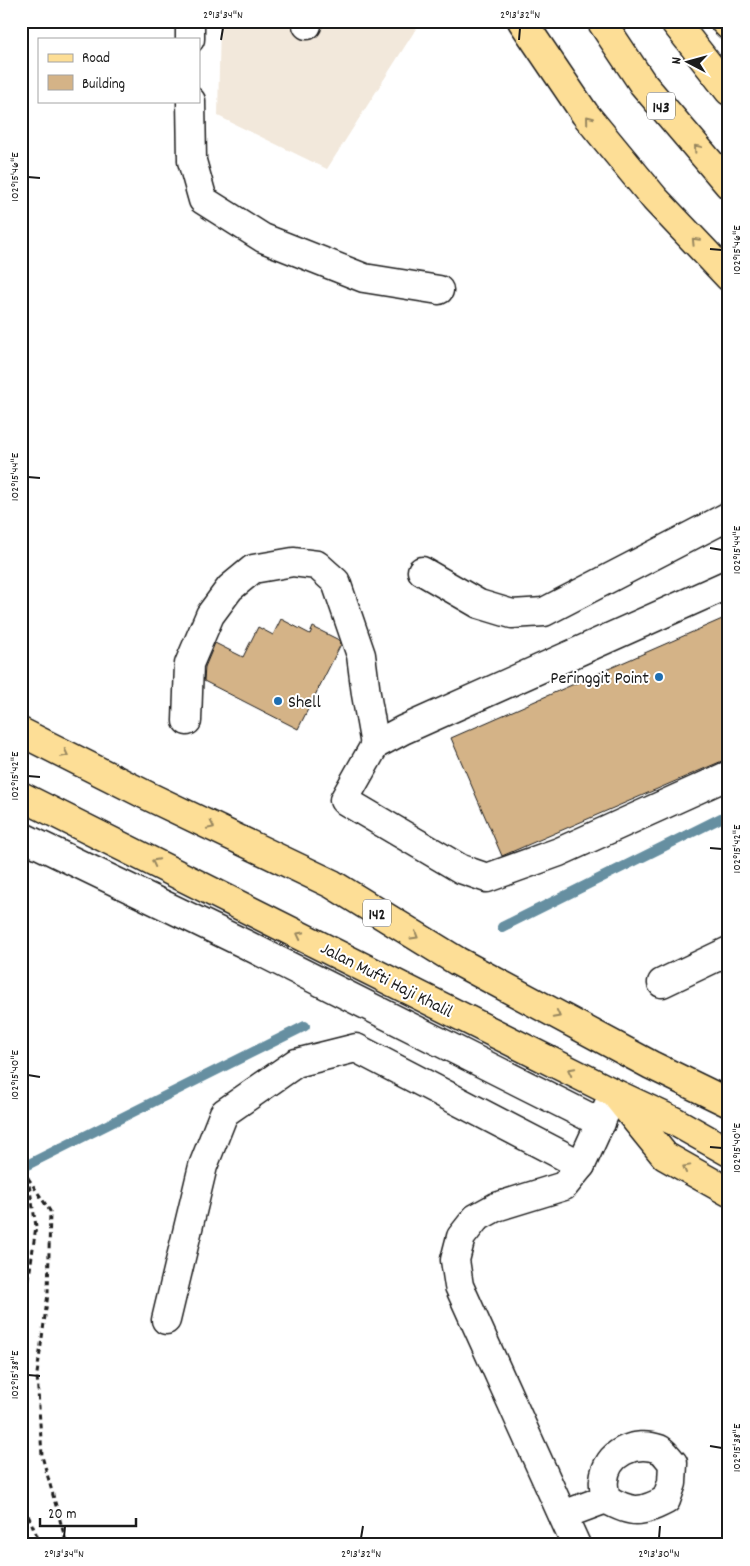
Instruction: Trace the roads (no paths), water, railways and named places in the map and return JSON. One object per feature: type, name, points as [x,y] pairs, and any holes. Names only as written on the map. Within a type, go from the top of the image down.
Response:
[{"type":"main road","points":[[522,21],[585,114],[655,199],[729,277]]},
{"type":"main road","name":"143","points":[[602,21],[643,84],[729,185]]},
{"type":"main road","points":[[674,21],[729,91]]},
{"type":"main road","points":[[724,21],[729,26]]},
{"type":"main road","name":"142","points":[[21,732],[146,795],[332,884],[457,961],[651,1066],[729,1103]]},
{"type":"main road","name":"Jalan Mufti Haji Khalil","points":[[21,796],[614,1093],[665,1156],[729,1192]]},
{"type":"main road","points":[[614,1093],[674,1121],[729,1152]]},
{"type":"street","points":[[190,21],[190,38]]},
{"type":"street","points":[[191,102],[192,161],[203,200],[263,238],[364,278],[439,290]]},
{"type":"street","points":[[422,571],[478,604],[512,614],[544,612],[729,516]]},
{"type":"street","points":[[187,721],[189,664],[210,616],[230,588],[253,569],[293,562],[317,565],[336,582],[361,654],[375,745]]},
{"type":"street","points":[[729,584],[403,730],[375,745],[344,800],[461,869],[487,878],[559,852],[729,775]]},
{"type":"street","points":[[21,836],[245,944],[601,1123]]},
{"type":"street","points":[[662,983],[729,951]]},
{"type":"street","points":[[166,1320],[203,1166],[224,1113],[296,1063],[356,1048],[581,1165]]},
{"type":"street","points":[[576,1545],[459,1286],[455,1260],[461,1237],[476,1218],[496,1207],[564,1186],[581,1165],[614,1093]]},
{"type":"street","points":[[563,1515],[606,1499]]},
{"type":"waterway","points":[[502,927],[729,814]]},
{"type":"waterway","points":[[21,1168],[305,1026]]},
{"type":"place","name":"Peringgit Point","points":[[659,677]]},
{"type":"place","name":"Shell","points":[[278,701]]}]
